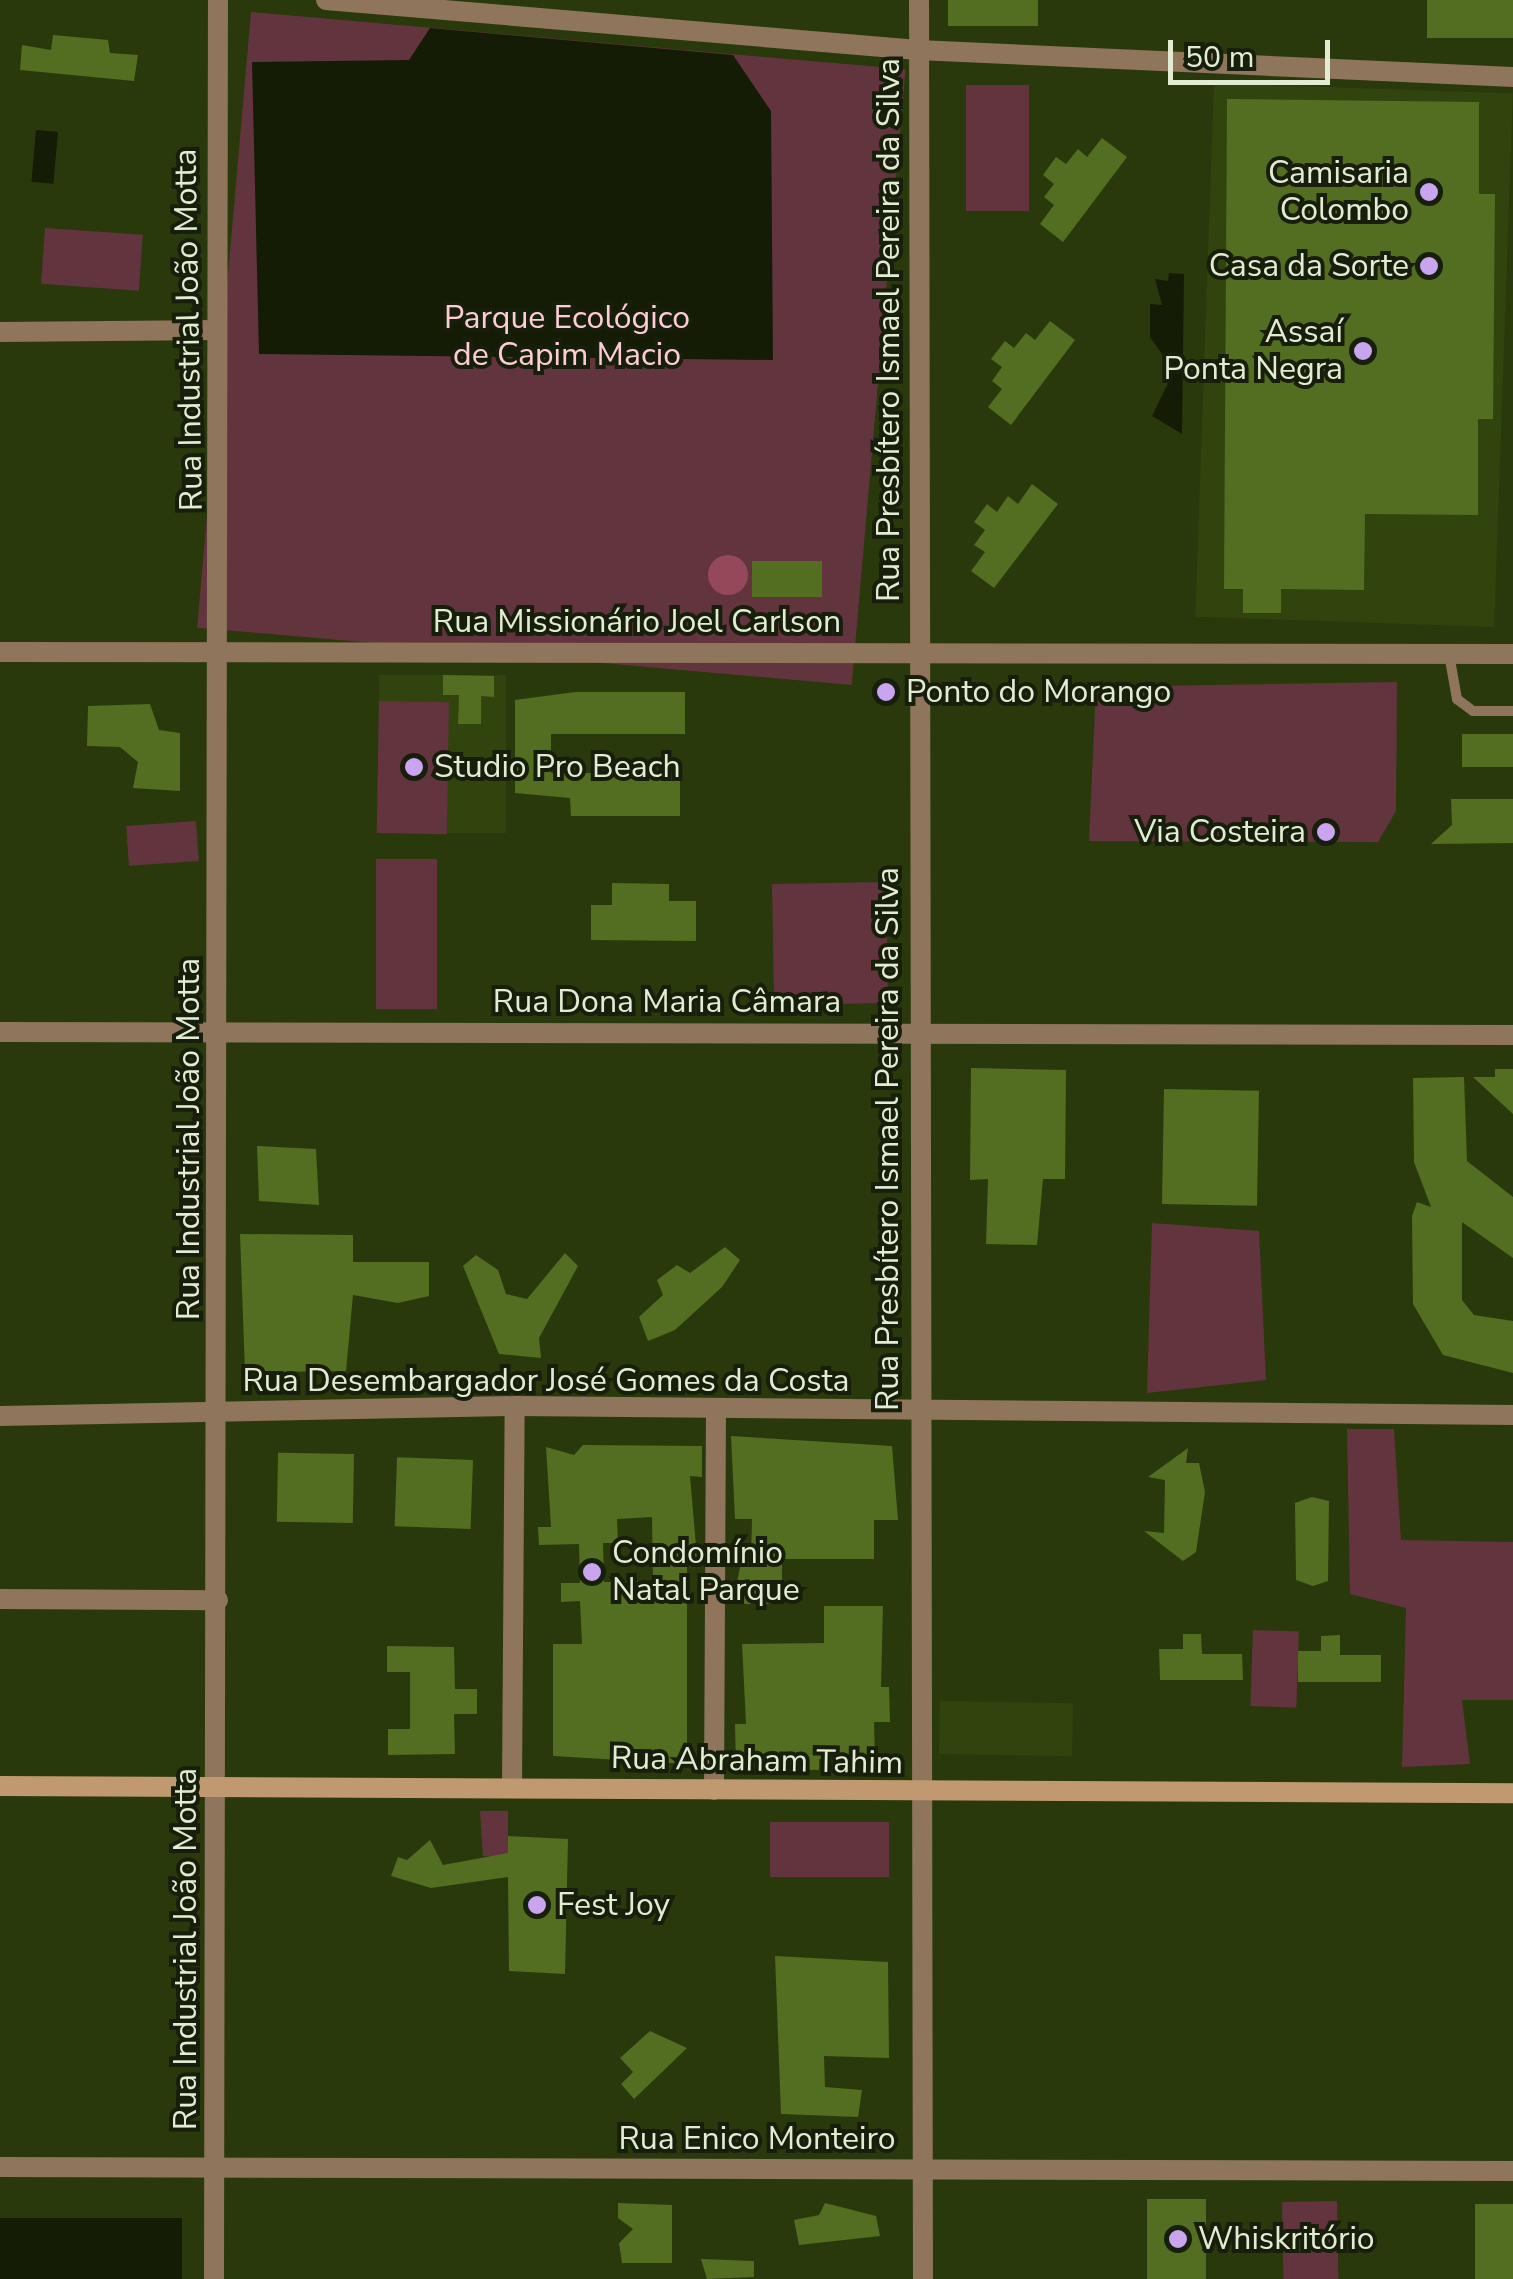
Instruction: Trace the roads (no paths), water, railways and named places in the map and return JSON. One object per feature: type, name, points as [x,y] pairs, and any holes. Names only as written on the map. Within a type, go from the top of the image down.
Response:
[{"type":"main road","name":"Rua Abraham Tahim","points":[[0,1786],[216,1782],[919,1792],[1513,1794]]},
{"type":"street","name":"Rua Industrial João Motta","points":[[214,2279],[224,652],[217,330],[218,0]]},
{"type":"street","points":[[326,0],[918,50],[1513,77]]},
{"type":"street","name":"Rua Presbítero Ismael Pereira da Silva","points":[[919,0],[917,1410],[923,2279]]},
{"type":"street","points":[[0,332],[217,330]]},
{"type":"street","name":"Rua Missionário Joel Carlson","points":[[0,652],[1513,654]]},
{"type":"street","name":"Rua Dona Maria Câmara","points":[[0,1032],[1513,1035]]},
{"type":"street","points":[[512,1788],[515,1406]]},
{"type":"street","name":"Rua Desembargador José Gomes da Costa","points":[[0,1416],[515,1406],[1513,1415]]},
{"type":"street","points":[[714,1790],[716,1408]]},
{"type":"street","points":[[0,1599],[218,1600]]},
{"type":"street","name":"Rua Enico Monteiro","points":[[0,2167],[1513,2171]]},
{"type":"lane","points":[[1449,653],[1456,699],[1473,711],[1513,711]]},
{"type":"place","name":"Camisaria Colombo","points":[[1429,192]]},
{"type":"place","name":"Casa da Sorte","points":[[1429,266]]},
{"type":"place","name":"Assaí Ponta Negra","points":[[1363,351]]},
{"type":"place","name":"Ponto do Morango","points":[[886,692]]},
{"type":"place","name":"Studio Pro Beach","points":[[414,767]]},
{"type":"place","name":"Via Costeira","points":[[1326,832]]},
{"type":"place","name":"Condomínio Natal Parque","points":[[592,1572]]},
{"type":"place","name":"Fest Joy","points":[[537,1905]]},
{"type":"place","name":"Whiskritório","points":[[1178,2239]]},
{"type":"park label","name":"Parque Ecológico de Capim Macio","points":[[567,338]]}]
